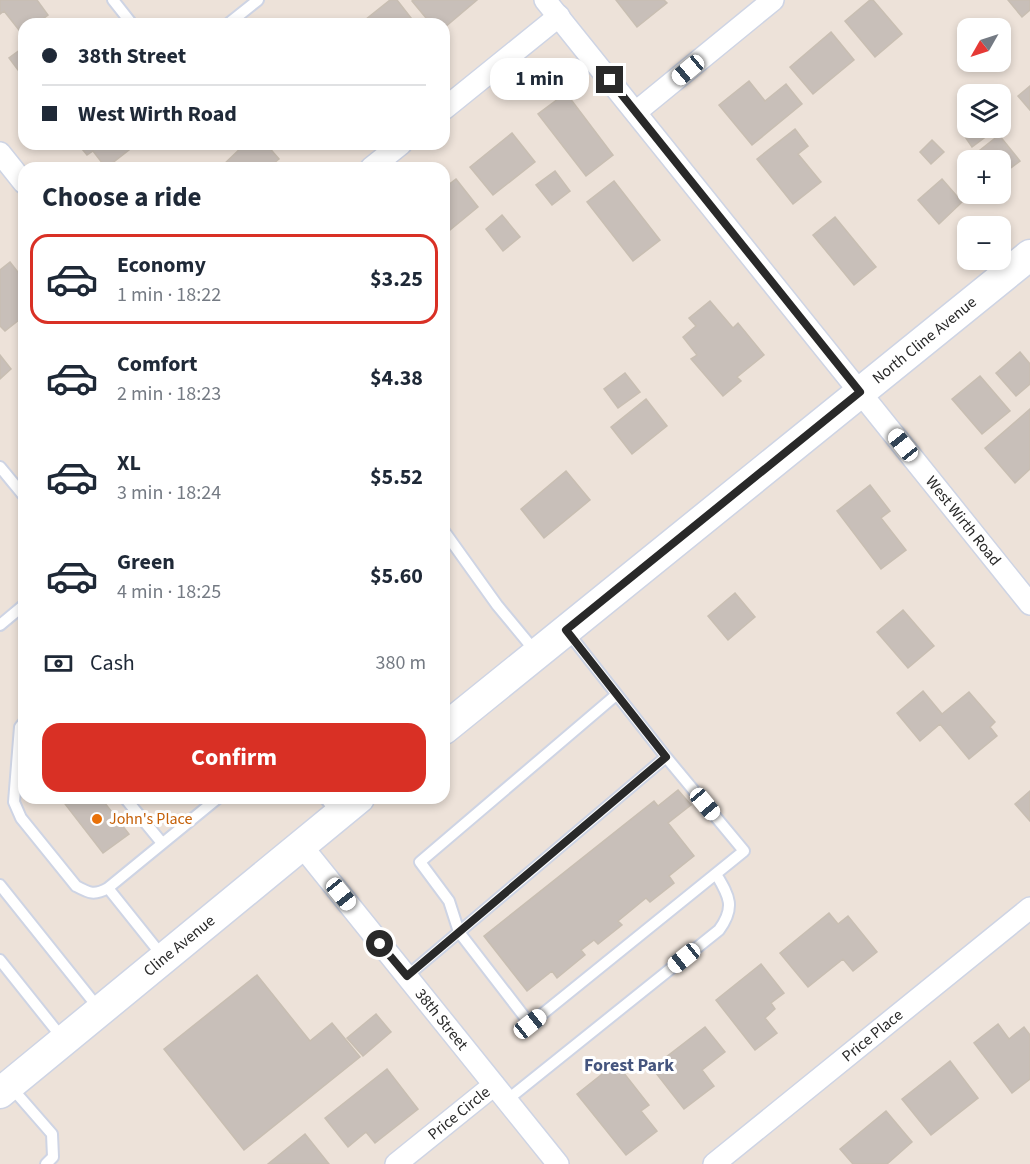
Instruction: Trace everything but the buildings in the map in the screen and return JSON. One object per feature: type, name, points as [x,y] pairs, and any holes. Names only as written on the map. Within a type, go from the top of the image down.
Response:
[{"type":"street","points":[[636,112],[774,0]]},
{"type":"street","points":[[450,103],[552,8]]},
{"type":"street","name":"West Wirth Road","points":[[552,8],[1030,604]]},
{"type":"street","points":[[378,162],[394,150]]},
{"type":"street","points":[[0,153],[18,176]]},
{"type":"street","name":"North Cline Avenue","points":[[566,630],[1030,255]]},
{"type":"street","points":[[450,724],[566,630]]},
{"type":"street","name":"Cline Avenue","points":[[5,1089],[301,845],[341,804]]},
{"type":"street","name":"38th Street","points":[[301,845],[558,1164]]},
{"type":"street","name":"Price Place","points":[[714,1164],[1030,908]]},
{"type":"street","name":"Price Circle","points":[[396,1164],[501,1092]]},
{"type":"lane","points":[[113,0],[127,18]]},
{"type":"lane","points":[[236,18],[258,0]]},
{"type":"lane","points":[[0,466],[18,488]]},
{"type":"lane","points":[[450,539],[497,605],[538,653]]},
{"type":"lane","points":[[0,625],[18,610]]},
{"type":"lane","points":[[566,630],[616,695],[744,851],[530,1024],[459,932],[449,901],[420,862],[616,695]]},
{"type":"lane","points":[[18,752],[14,802],[21,818],[76,886],[87,892],[99,893],[108,888],[211,804]]},
{"type":"lane","points":[[407,976],[666,757]]},
{"type":"lane","points":[[130,804],[162,843]]},
{"type":"lane","points":[[501,1092],[719,930],[728,918],[730,907],[728,896],[716,874]]},
{"type":"lane","points":[[0,885],[100,1010]]},
{"type":"lane","points":[[108,888],[164,958]]},
{"type":"lane","points":[[0,960],[64,1040]]},
{"type":"lane","points":[[5,1089],[52,1134],[53,1157],[45,1164]]},
{"type":"place","name":"John's Place","points":[[97,819]]},
{"type":"district","name":"Forest Park","points":[[629,1065]]},
{"type":"route","points":[[380,944],[407,976],[666,757],[566,630],[860,392],[610,80]]}]
